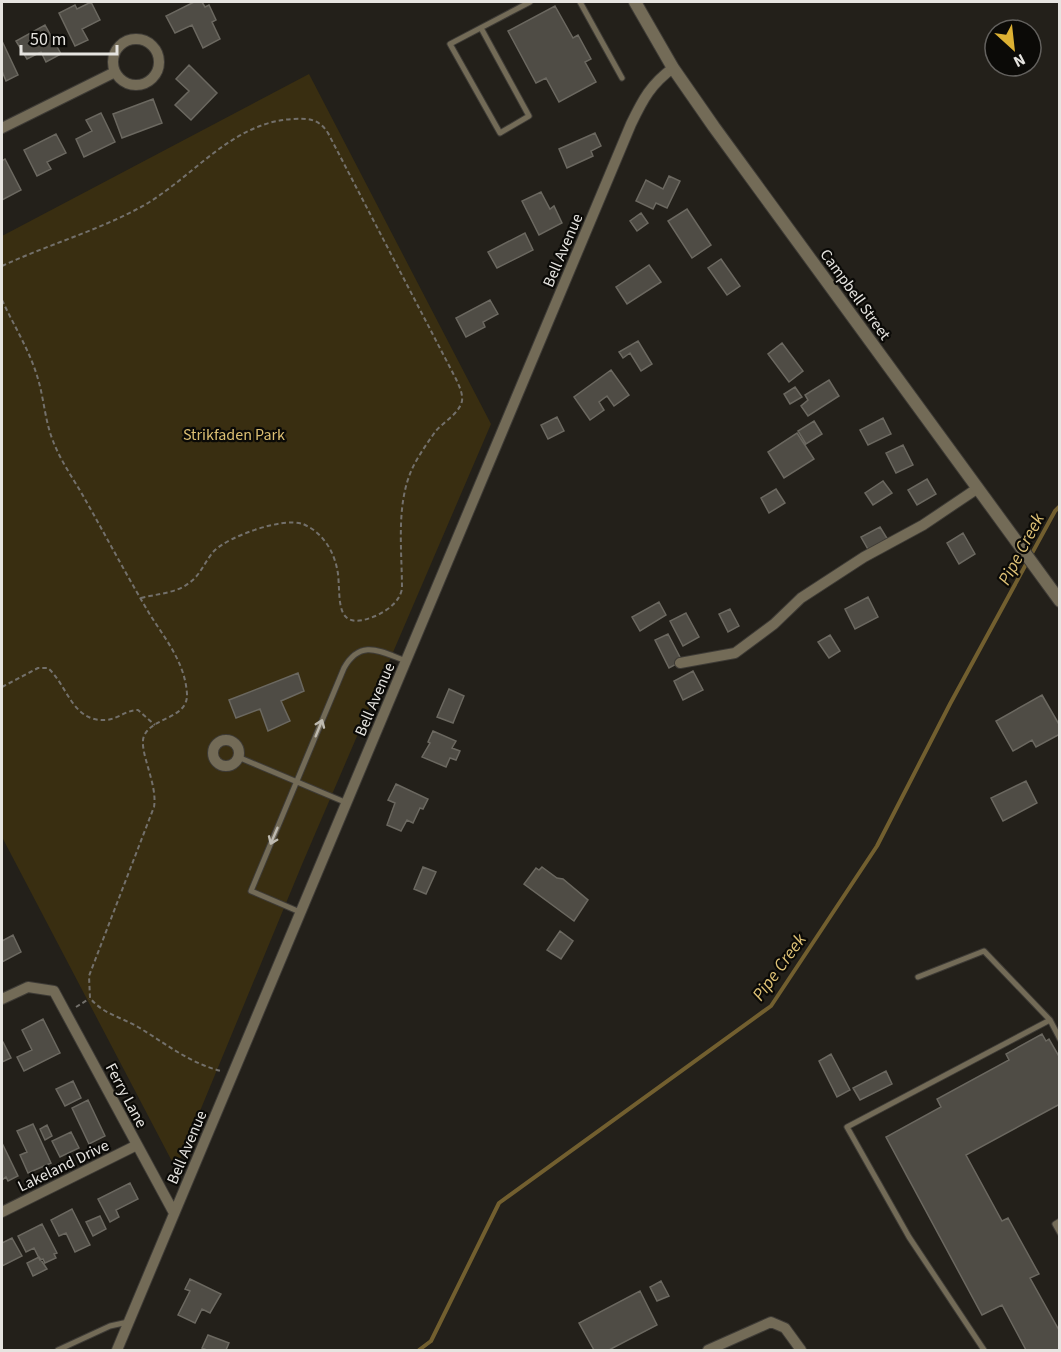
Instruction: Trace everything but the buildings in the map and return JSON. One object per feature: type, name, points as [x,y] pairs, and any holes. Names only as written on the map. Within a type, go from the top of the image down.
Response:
[{"type":"street","name":"Campbell Street","points":[[635,2],[673,68],[727,146],[1059,601]]},
{"type":"street","points":[[138,39],[146,41],[157,52],[158,68],[155,75],[142,84],[126,83],[115,72],[114,56],[122,43],[138,39]]},
{"type":"street","name":"Bell Avenue","points":[[117,1350],[631,124],[644,96],[660,78],[673,68]]},
{"type":"street","points":[[2,128],[115,72]]},
{"type":"street","points":[[680,663],[735,653],[774,624],[801,598],[864,557],[923,525],[978,488]]},
{"type":"street","name":"Ferry Lane","points":[[2,999],[28,987],[54,991],[174,1214]]},
{"type":"street","name":"Lakeland Drive","points":[[2,1212],[137,1145]]},
{"type":"street","points":[[708,1350],[771,1322],[780,1324],[789,1332],[801,1350]]},
{"type":"lane","points":[[481,28],[529,116],[500,133],[450,44],[530,2]]},
{"type":"lane","points":[[580,2],[622,78]]},
{"type":"lane","points":[[301,913],[251,891],[344,668],[351,657],[361,650],[369,649],[406,661]]},
{"type":"lane","points":[[238,757],[347,804]]},
{"type":"lane","points":[[918,977],[984,951],[1050,1020],[1059,1039]]},
{"type":"lane","points":[[984,1350],[909,1237],[848,1127],[1050,1020]]},
{"type":"lane","points":[[1059,1221],[1055,1224],[1059,1233]]},
{"type":"lane","points":[[58,1350],[110,1326],[129,1322]]},
{"type":"path","points":[[2,266],[142,206],[236,138],[251,130],[285,119],[310,118],[318,122],[328,133],[460,388],[462,398],[459,408],[436,431],[425,446],[407,480],[402,504],[402,589],[397,601],[387,609],[360,620],[354,620],[343,614],[339,603],[338,575],[331,550],[317,533],[305,525],[293,522],[230,539],[213,552],[190,583],[141,598]]},
{"type":"path","points":[[2,300],[38,377],[53,442],[141,598],[174,651],[180,665],[187,697],[186,704],[178,712],[148,730],[142,738],[144,753],[155,787],[154,807],[89,976],[90,998],[103,1010],[130,1023],[195,1063],[233,1074]]},
{"type":"path","points":[[2,687],[38,668],[48,668],[71,703],[84,714],[104,720],[130,710],[138,710],[155,725]]},
{"type":"path","points":[[66,1013],[90,998]]},
{"type":"green space","name":"Strikfaden Park","points":[[309,74],[491,424],[303,862],[176,1169],[2,837],[2,236]]},
{"type":"waterway","name":"Pipe Creek","points":[[419,1350],[431,1341],[499,1203],[771,1006],[877,846],[950,704],[1055,511],[1060,506]]}]
